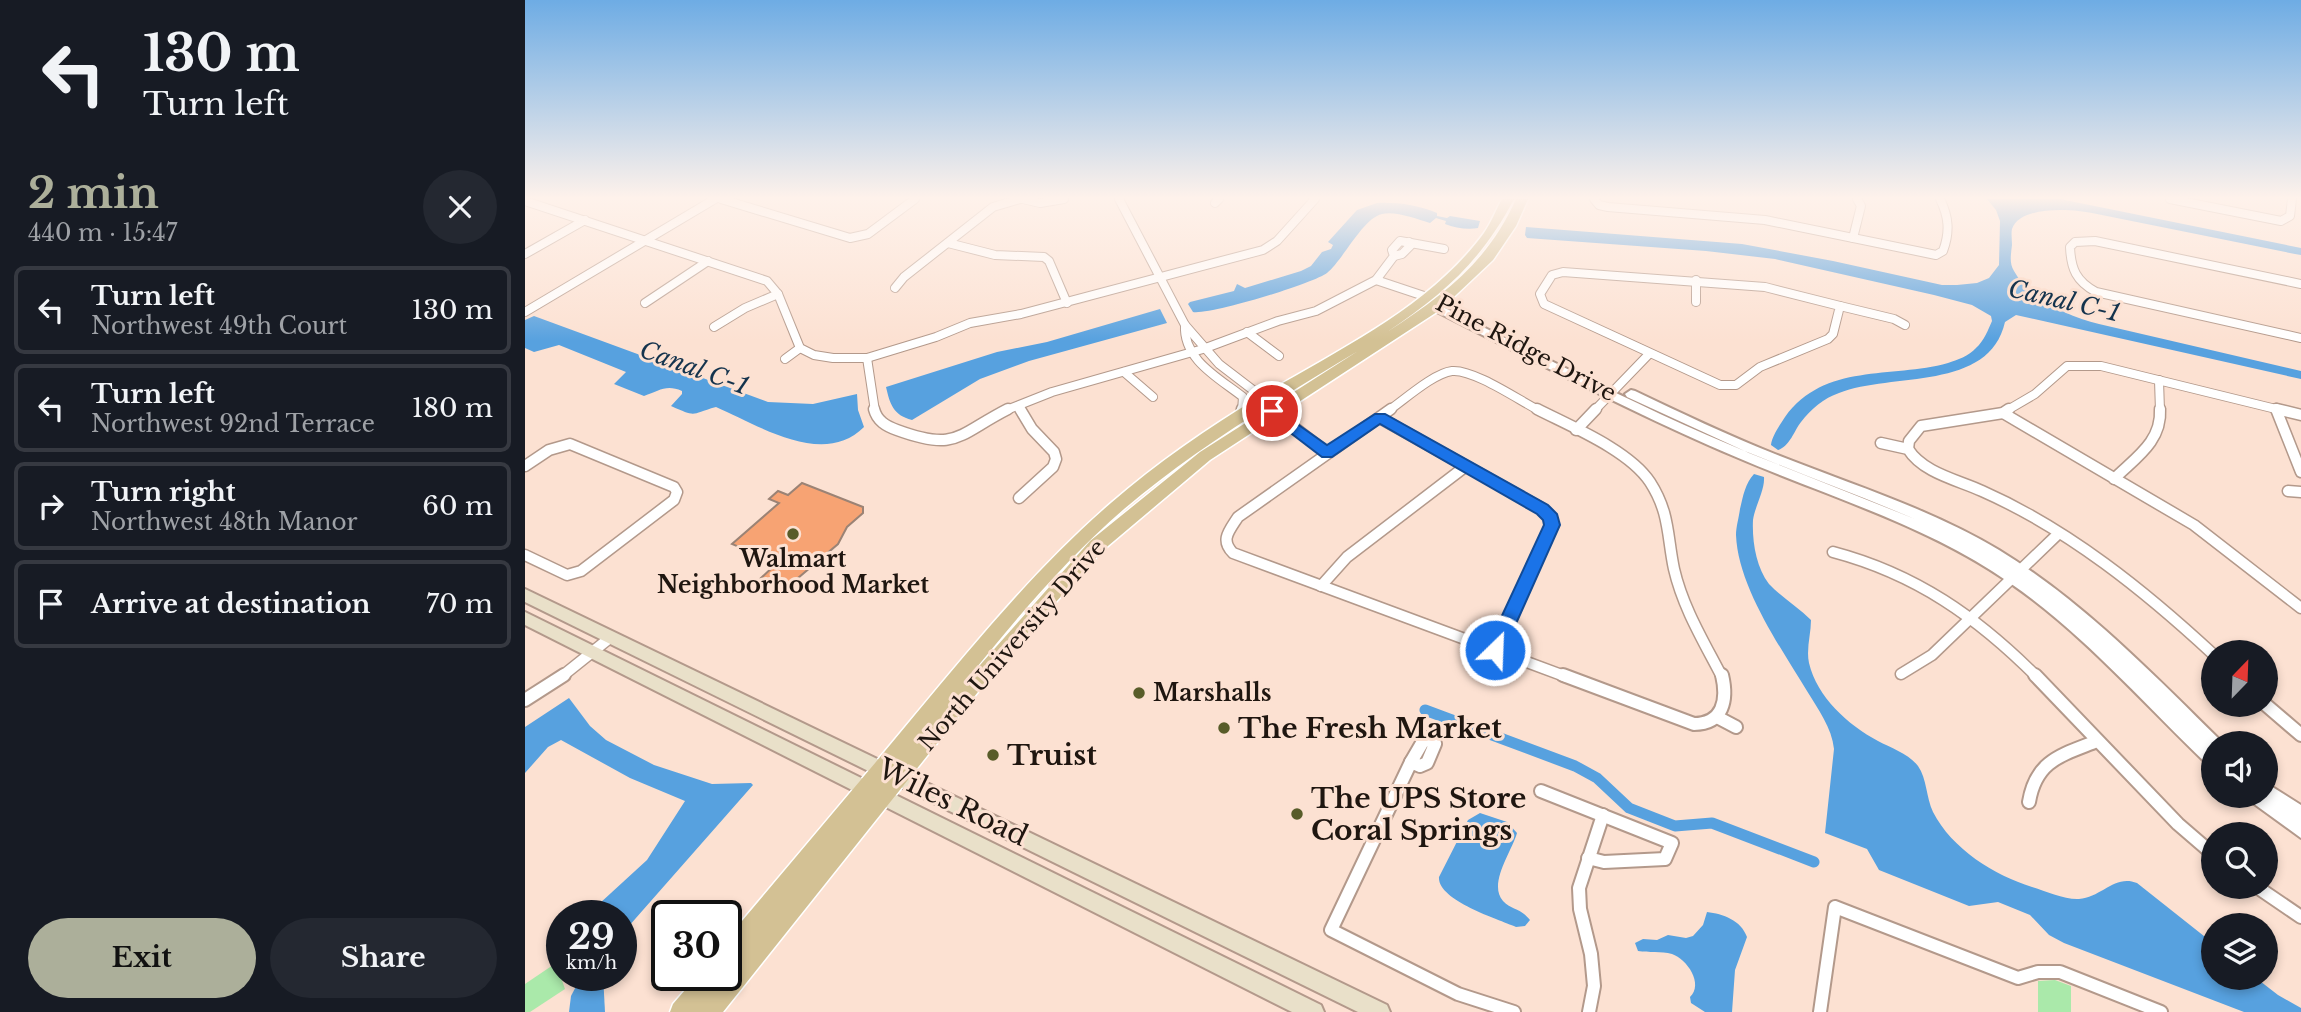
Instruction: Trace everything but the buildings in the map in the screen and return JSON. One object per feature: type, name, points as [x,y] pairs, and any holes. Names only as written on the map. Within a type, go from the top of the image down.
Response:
[{"type":"main road","name":"North University Drive","points":[[1269,406],[1296,386],[1300,379],[1435,302],[1479,246]]},
{"type":"main road","name":"North University Drive","points":[[742,939],[891,772],[1007,617],[1074,547],[1147,482],[1435,302],[1489,257],[1496,246]]},
{"type":"main road","name":"Wiles Road","points":[[525,595],[1380,1012]]},
{"type":"main road","name":"Wiles Road","points":[[525,618],[1314,1012]]},
{"type":"main road","name":"North University Drive","points":[[708,1012],[875,791]]},
{"type":"main road","points":[[681,1012],[699,991]]},
{"type":"street","points":[[525,312],[636,246]]},
{"type":"street","points":[[665,246],[767,282],[778,294],[800,348],[814,355],[833,358],[867,358],[978,320],[1021,314],[1067,303],[1269,246]]},
{"type":"street","points":[[895,288],[904,277],[944,246]]},
{"type":"street","points":[[961,246],[995,255],[1044,257],[1049,261],[1067,303]]},
{"type":"street","points":[[1144,246],[1185,325],[1193,330],[1203,349],[1327,453]]},
{"type":"street","points":[[867,358],[875,415],[884,425],[927,441],[944,441],[1052,392],[1203,349],[1316,311],[1376,280],[1394,256],[1392,250],[1395,246]]},
{"type":"street","points":[[1430,246],[1444,249]]},
{"type":"street","points":[[1893,246],[1936,255],[1945,246]]},
{"type":"street","points":[[2072,246],[2071,270],[2083,286],[2096,292],[2301,338]]},
{"type":"street","points":[[2115,246],[2301,284]]},
{"type":"street","points":[[645,303],[708,261]]},
{"type":"street","points":[[1840,305],[1833,334],[1828,339],[1789,353],[1760,367],[1742,382],[1728,386],[1649,354],[1543,304],[1541,299],[1542,290],[1552,275],[1563,272],[1696,281],[1765,287],[1840,305],[1894,318],[1905,325]]},
{"type":"street","points":[[1376,280],[1435,302]]},
{"type":"street","points":[[1696,281],[1696,302]]},
{"type":"street","points":[[714,327],[745,308],[778,294]]},
{"type":"street","name":"Pine Ridge Drive","points":[[1435,302],[1614,391],[1917,514],[1969,540],[2095,628],[2201,731]]},
{"type":"street","points":[[1185,325],[1182,333],[1191,352],[1243,397],[1243,423]]},
{"type":"street","points":[[1247,332],[1279,356]]},
{"type":"street","points":[[785,359],[800,348]]},
{"type":"street","points":[[1576,429],[1649,354]]},
{"type":"street","points":[[2201,642],[2161,606],[2113,569],[2014,506],[1921,464],[1910,456],[1909,441],[1921,426],[2003,413],[2035,394],[2062,369],[2075,364],[2101,366],[2301,415]]},
{"type":"street","points":[[1452,371],[1467,373],[1614,449],[1649,480],[1668,520],[1674,568],[1687,611],[1723,678],[1723,706],[1717,717],[1709,724],[1694,724],[1233,553],[1226,545],[1225,537],[1238,517],[1380,418],[1438,376],[1452,371]]},
{"type":"street","points":[[1124,372],[1153,397]]},
{"type":"street","points":[[2114,479],[2158,432],[2161,416],[2159,380]]},
{"type":"street","points":[[1018,406],[1033,429],[1054,452],[1056,459],[1053,467],[1019,498]]},
{"type":"street","points":[[2276,409],[2301,472]]},
{"type":"street","points":[[2003,413],[2194,525],[2296,598],[2301,608]]},
{"type":"street","points":[[1380,418],[1543,509],[1551,518],[1552,525],[1495,650]]},
{"type":"street","points":[[1881,443],[1908,449]]},
{"type":"street","points":[[525,466],[549,450],[570,444],[674,487],[677,492],[674,500],[581,572],[567,575],[525,555]]},
{"type":"street","points":[[1321,586],[1347,557],[1466,466]]},
{"type":"street","points":[[2288,491],[2301,492]]},
{"type":"street","points":[[1901,674],[1932,654],[2058,534]]},
{"type":"street","points":[[1833,552],[1878,565],[1914,582],[1969,618],[2030,667],[2097,741],[2201,842]]},
{"type":"street","name":"Pine Ridge Drive","points":[[2017,574],[2119,665],[2201,748]]},
{"type":"street","points":[[525,700],[594,653],[611,637]]},
{"type":"street","points":[[2279,716],[2301,735]]},
{"type":"street","points":[[1717,717],[1736,727]]},
{"type":"street","points":[[2029,802],[2031,783],[2041,768],[2097,741]]},
{"type":"street","points":[[1411,762],[1331,930],[1458,994],[1514,1012]]},
{"type":"street","points":[[1541,791],[1672,843],[1665,859],[1604,862],[1588,858]]},
{"type":"street","points":[[2278,798],[2301,814]]},
{"type":"street","points":[[2271,808],[2301,830]]},
{"type":"street","points":[[1589,1012],[1594,986],[1591,954],[1580,909],[1579,888],[1603,815]]},
{"type":"street","points":[[2275,899],[2301,917]]},
{"type":"street","points":[[1820,1012],[1835,907],[2018,978],[2038,972],[2060,972],[2161,1012]]},
{"type":"green space","points":[[546,970],[546,991],[562,991],[530,1012],[525,1012],[525,984]]},
{"type":"green space","points":[[2055,980],[2071,986],[2071,1012],[2038,1012],[2038,981]]},
{"type":"water","points":[[1332,246],[1349,246],[1333,267],[1318,278],[1219,309],[1193,312],[1188,304],[1234,291],[1237,284],[1245,288],[1301,271],[1311,266],[1322,252]]},
{"type":"water","points":[[1640,246],[1754,246],[1942,285],[1977,283],[1989,278],[1999,265],[1999,246],[2012,246],[2011,265],[2021,281],[2040,298],[2063,311],[2099,324],[2301,371],[2301,379],[2016,315],[2005,322],[1995,344],[1980,360],[1959,370],[1936,376],[1861,387],[1833,395],[1809,413],[1789,442],[1778,450],[1771,445],[1785,417],[1801,400],[1819,388],[1860,375],[1926,368],[1959,359],[1981,342],[1992,321],[1991,316],[1972,305],[1775,259]]},
{"type":"water","points":[[2257,246],[2292,246],[2301,248],[2301,255]]},
{"type":"water","points":[[1160,309],[1167,323],[1029,361],[980,379],[912,420],[896,412],[889,399],[886,387],[997,352],[1047,342]]},
{"type":"water","points":[[534,316],[768,402],[813,404],[857,394],[858,410],[864,427],[848,439],[829,444],[810,443],[770,432],[716,407],[694,414],[686,412],[671,406],[682,391],[667,388],[644,396],[614,384],[626,372],[559,345],[534,352],[525,348],[525,320]]},
{"type":"water","points":[[1754,474],[1764,477],[1753,520],[1758,562],[1769,584],[1811,620],[1808,658],[1819,687],[1835,709],[1856,727],[1905,755],[1918,766],[1933,812],[1951,838],[1989,868],[2018,882],[2062,897],[2079,899],[2122,881],[2137,883],[2201,934],[2201,990],[2272,990],[2301,1008],[2301,1012],[2244,1012],[2064,943],[2049,935],[2030,915],[1998,902],[1969,906],[1879,870],[1867,849],[1825,833],[1834,749],[1830,734],[1820,712],[1752,596],[1739,555],[1736,535],[1740,509]]},
{"type":"water","points":[[569,698],[590,726],[606,740],[654,765],[712,784],[753,785],[637,917],[637,900],[603,900],[647,860],[685,801],[630,778],[561,740],[548,747],[525,773],[525,727]]},
{"type":"water","points":[[1480,813],[1507,822],[1517,833],[1502,868],[1498,886],[1503,901],[1530,920],[1525,926],[1516,927],[1470,908],[1457,901],[1441,885],[1439,877],[1468,820]]},
{"type":"water","points":[[1707,912],[1731,919],[1747,937],[1735,970],[1732,1012],[1705,1012],[1691,1003],[1690,997],[1695,986],[1688,966],[1672,954],[1638,951],[1635,943],[1643,939],[1657,940],[1668,935],[1686,938],[1693,936],[1703,925]]},
{"type":"water","points":[[574,991],[604,991],[605,1012],[569,1012]]},
{"type":"waterway","points":[[1425,710],[1575,766],[1597,778],[1629,808],[1675,826],[1712,823],[1814,862]]},
{"type":"place","name":"Walmart Neighborhood Market","points":[[793,534]]},
{"type":"place","name":"Marshalls","points":[[1139,693]]},
{"type":"place","name":"The Fresh Market","points":[[1224,728]]},
{"type":"place","name":"Truist","points":[[993,755]]},
{"type":"place","name":"The UPS Store Coral Springs","points":[[1297,814]]},
{"type":"route","points":[[1272,411],[1327,453],[1380,418],[1543,509],[1551,518],[1552,525],[1495,650]]},
{"type":"water label","name":"Canal C-1","points":[[2064,301]]},
{"type":"water label","name":"Canal C-1","points":[[694,368]]}]
